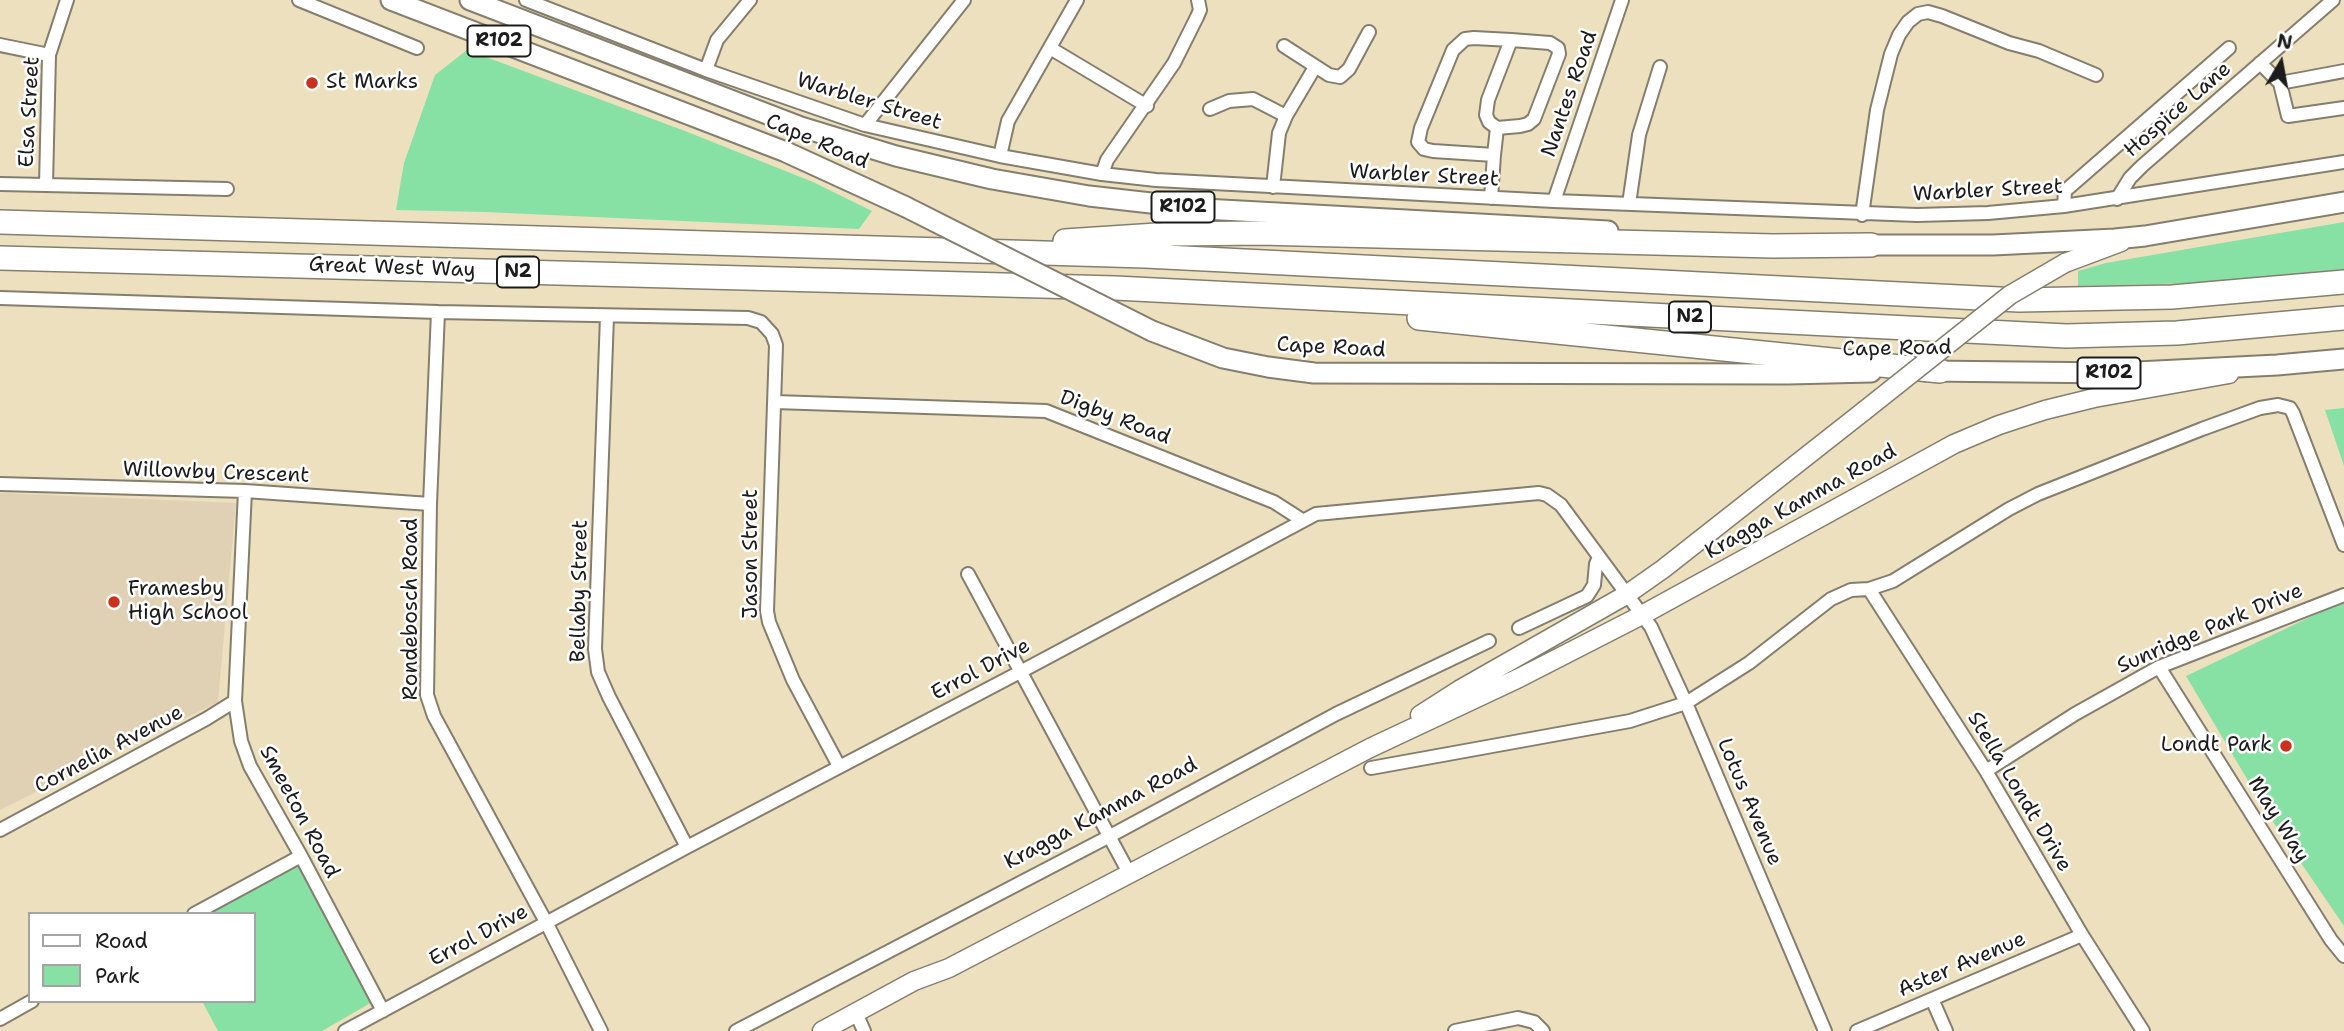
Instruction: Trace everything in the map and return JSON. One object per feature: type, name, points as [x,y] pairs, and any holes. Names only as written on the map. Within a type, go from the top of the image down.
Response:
[{"type":"highway","name":"Great West Way","points":[[0,222],[926,249]]},
{"type":"highway","points":[[926,249],[1172,234],[1261,233],[1773,246],[1871,245]]},
{"type":"highway","name":"N2","points":[[926,249],[1145,256],[2019,300],[2193,296],[2344,282]]},
{"type":"highway","name":"Great West Way","points":[[0,258],[1035,285]]},
{"type":"highway","points":[[1035,285],[1419,318],[1940,371]]},
{"type":"highway","name":"N2","points":[[1035,285],[2066,336],[2177,333],[2344,318]]},
{"type":"main road","name":"Cape Road","points":[[391,0],[779,149],[906,207],[1152,331],[1194,348],[1238,361],[1314,373],[1788,374],[1940,371],[2100,373],[2277,365],[2344,359]]},
{"type":"main road","name":"Cape Road","points":[[470,0],[801,127],[928,164],[1056,191],[1203,209],[1871,245],[2015,245],[2145,236],[2344,202]]},
{"type":"main road","name":"Kragga Kamma Road","points":[[1370,748],[1459,690],[1626,594],[1663,569],[2010,295],[2065,263],[2104,247],[2145,236]]},
{"type":"main road","name":"Kragga Kamma Road","points":[[822,1031],[857,1024],[949,968],[1370,748],[1520,678],[1642,615],[1940,451],[2029,414],[2094,398],[2277,365]]},
{"type":"street","name":"Elsa Street","points":[[46,185],[49,55],[67,0]]},
{"type":"street","points":[[299,0],[417,48]]},
{"type":"street","name":"Warbler Street","points":[[526,0],[706,70],[865,125],[1000,156],[1102,174],[1204,184],[1862,215],[1989,214],[2118,199],[2344,162]]},
{"type":"street","points":[[706,70],[717,40],[750,0]]},
{"type":"street","points":[[865,125],[964,0]]},
{"type":"street","points":[[1000,156],[1008,121],[1077,0]]},
{"type":"street","points":[[1102,174],[1107,160],[1147,106],[1174,63],[1200,10],[1198,0]]},
{"type":"street","name":"Nantes Road","points":[[1555,201],[1622,0]]},
{"type":"street","name":"Hospice Lane","points":[[2118,199],[2130,178],[2142,166],[2333,0]]},
{"type":"street","points":[[1862,215],[1877,110],[1891,54],[1903,29],[1918,14],[1928,12],[1942,16],[2096,75]]},
{"type":"street","points":[[1284,46],[1335,78],[1345,75],[1370,32]]},
{"type":"street","points":[[1494,155],[1433,151],[1420,146],[1418,136],[1457,44],[1465,38],[1511,40],[1550,43],[1558,48],[1559,54],[1534,119],[1520,126],[1497,128],[1489,122],[1486,109],[1511,40]]},
{"type":"street","points":[[0,45],[49,55]]},
{"type":"street","points":[[1050,48],[1147,106]]},
{"type":"street","points":[[2064,206],[2065,191],[2229,48]]},
{"type":"street","points":[[2280,83],[2340,72],[2344,61]]},
{"type":"street","points":[[2260,63],[2280,83],[2288,116],[2344,108]]},
{"type":"street","points":[[1273,187],[1276,148],[1286,116],[1315,67]]},
{"type":"street","points":[[1629,204],[1639,135],[1660,67]]},
{"type":"street","points":[[1210,109],[1229,101],[1253,99],[1286,116]]},
{"type":"street","points":[[1491,198],[1497,128]]},
{"type":"street","points":[[0,184],[227,189]]},
{"type":"street","name":"Great West Way","points":[[0,298],[438,312],[748,318],[761,322],[768,328]]},
{"type":"street","name":"Rondebosch Road","points":[[438,312],[430,504],[427,695],[433,716],[546,922],[601,1031]]},
{"type":"street","name":"Bellaby Street","points":[[607,316],[595,649],[598,672],[687,847]]},
{"type":"street","name":"Jason Street","points":[[768,328],[776,345],[767,601],[769,622],[793,680],[839,766]]},
{"type":"street","name":"Digby Road","points":[[775,402],[1046,411],[1274,502],[1302,520]]},
{"type":"street","points":[[1371,768],[1630,721],[1686,703],[1749,663],[1831,599],[1851,590],[1869,589],[1902,576],[2009,509],[2038,494],[2260,408],[2284,405],[2290,408],[2344,545]]},
{"type":"street","name":"Willowby Crescent","points":[[0,484],[246,491],[430,504]]},
{"type":"street","name":"Smeeton Road","points":[[246,491],[235,701],[241,741],[250,766],[383,1011]]},
{"type":"street","name":"Errol Drive","points":[[345,1031],[1302,520],[1325,512],[1547,495],[1561,505],[1626,594]]},
{"type":"street","points":[[1519,628],[1587,596],[1594,585],[1595,564],[1599,557]]},
{"type":"street","points":[[968,574],[1129,873]]},
{"type":"street","name":"Stella Londt Drive","points":[[1869,589],[1986,771],[2082,935],[2143,1031]]},
{"type":"street","name":"Lotus Avenue","points":[[1626,594],[1651,627],[1686,703],[1825,1031]]},
{"type":"street","name":"Sunridge Park Drive","points":[[1986,771],[2075,714],[2160,667],[2344,595]]},
{"type":"street","name":"Kragga Kamma Road","points":[[736,1031],[1110,836],[1336,714],[1489,642]]},
{"type":"street","name":"May Way","points":[[2160,667],[2331,940],[2344,956]]},
{"type":"street","name":"Cornelia Avenue","points":[[0,830],[235,701]]},
{"type":"street","points":[[198,912],[301,856]]},
{"type":"street","name":"Aster Avenue","points":[[1857,1031],[2082,935]]},
{"type":"street","points":[[1932,999],[1946,1031]]},
{"type":"street","points":[[0,1019],[28,1003]]},
{"type":"street","points":[[1455,1031],[1508,1018],[1534,1022],[1543,1031]]},
{"type":"shaded area","name":"Framesby High School","points":[[0,493],[236,503],[218,702],[0,810]]},
{"type":"green space","points":[[467,50],[685,131],[813,182],[872,211],[859,229],[396,210],[404,163],[435,75]]},
{"type":"green space","points":[[2344,222],[2344,269],[2197,283],[2078,286],[2078,271],[2106,263]]},
{"type":"green space","points":[[2344,408],[2344,466],[2325,410]]},
{"type":"green space","name":"Londt Park","points":[[2344,601],[2344,926],[2269,816],[2186,676]]},
{"type":"green space","points":[[299,864],[374,1001],[322,1031],[218,1031],[203,1003],[256,1003],[256,912],[208,912]]},
{"type":"place","name":"St Marks","points":[[312,83]]},
{"type":"place","name":"Framesby High School","points":[[114,602]]},
{"type":"place","name":"Londt Park","points":[[2286,746]]}]
